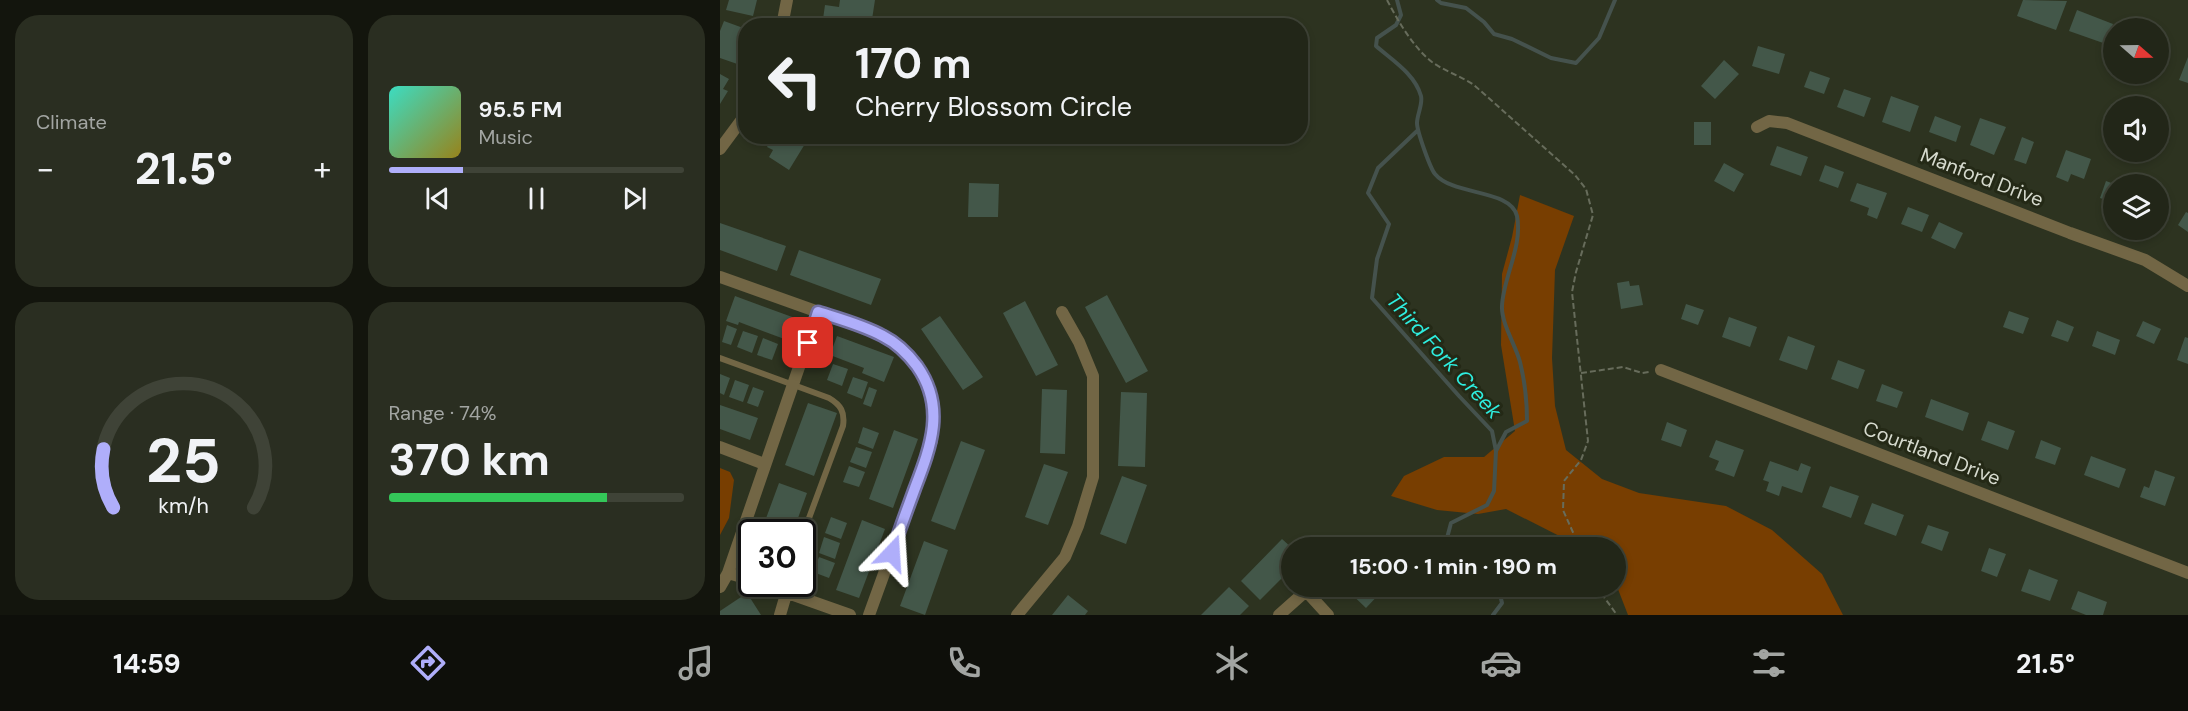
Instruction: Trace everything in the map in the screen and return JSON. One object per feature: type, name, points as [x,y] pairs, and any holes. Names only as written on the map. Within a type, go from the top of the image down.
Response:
[{"type":"street","points":[[784,18],[787,0]]},
{"type":"street","name":"Manford Drive","points":[[1757,127],[1769,121],[1787,123],[2145,260],[2188,286]]},
{"type":"street","points":[[720,149],[738,125]]},
{"type":"street","points":[[720,277],[871,330],[894,342],[920,370],[925,380],[933,405],[932,441],[869,615]]},
{"type":"street","points":[[720,587],[728,573],[818,312]]},
{"type":"street","points":[[1017,615],[1065,557],[1078,526],[1093,477],[1093,376],[1079,342],[1062,312]]},
{"type":"street","name":"Courtland Drive","points":[[1661,370],[2188,573]]},
{"type":"street","points":[[720,447],[764,464]]},
{"type":"street","points":[[728,573],[738,576]]},
{"type":"street","points":[[1279,615],[1306,591],[1328,615]]},
{"type":"street","points":[[780,615],[785,597]]},
{"type":"street","points":[[810,597],[850,615]]},
{"type":"lane","points":[[720,358],[837,402],[844,417],[843,426],[809,519]]},
{"type":"path","points":[[1387,0],[1417,46],[1434,63],[1460,75],[1474,85],[1575,175],[1586,189],[1593,215],[1572,292],[1588,441],[1581,460],[1564,481],[1563,510],[1575,537]]},
{"type":"path","points":[[1581,373],[1623,367],[1642,373],[1661,370]]},
{"type":"path","points":[[1604,597],[1617,615]]},
{"type":"shaded area","points":[[1520,195],[1574,216],[1555,270],[1552,358],[1555,406],[1566,450],[1602,479],[1639,493],[1726,506],[1772,530],[1822,574],[1843,615],[1628,615],[1621,597],[1626,597],[1626,537],[1561,537],[1506,509],[1478,514],[1437,510],[1391,496],[1404,476],[1444,457],[1484,457],[1515,431],[1501,345],[1502,274]]},
{"type":"shaded area","points":[[720,468],[730,472],[734,480],[729,518],[720,535]]},
{"type":"building","points":[[729,0],[757,0],[753,16],[726,10]]},
{"type":"building","points":[[840,0],[875,0],[872,18],[823,18],[825,5],[839,7]]},
{"type":"building","points":[[2023,0],[2067,1],[2056,30],[2017,16]]},
{"type":"building","points":[[2077,10],[2103,20],[2103,43],[2069,31]]},
{"type":"building","points":[[724,21],[738,26],[738,64],[720,58],[720,31]]},
{"type":"building","points":[[1758,46],[1785,54],[1779,74],[1752,66]]},
{"type":"building","points":[[2188,57],[2188,83],[2179,80]]},
{"type":"building","points":[[1724,60],[1739,74],[1715,99],[1701,86]]},
{"type":"building","points":[[1810,71],[1830,78],[1824,94],[1804,87]]},
{"type":"building","points":[[720,74],[729,79],[723,89],[728,91],[720,104]]},
{"type":"building","points":[[1844,89],[1871,98],[1864,117],[1837,107]]},
{"type":"building","points":[[1891,96],[1919,106],[1910,132],[1882,122]]},
{"type":"building","points":[[1935,116],[1961,126],[1956,142],[1929,132]]},
{"type":"building","points":[[1980,118],[2006,127],[1994,155],[1970,145]]},
{"type":"building","points":[[1694,122],[1711,122],[1711,145],[1694,145]]},
{"type":"building","points":[[2022,137],[2034,142],[2026,164],[2014,160]]},
{"type":"building","points":[[769,144],[805,144],[789,170],[769,157],[773,150],[767,147]]},
{"type":"building","points":[[1777,146],[1808,157],[1801,176],[1770,165]]},
{"type":"building","points":[[2066,150],[2091,159],[2084,179],[2071,174],[2068,182],[2056,177]]},
{"type":"building","points":[[1724,163],[1744,174],[1734,192],[1714,181]]},
{"type":"building","points":[[1825,165],[1844,172],[1838,188],[1819,181]]},
{"type":"building","points":[[969,183],[999,184],[998,217],[968,217]]},
{"type":"building","points":[[1857,183],[1887,193],[1877,219],[1867,215],[1869,208],[1850,201]]},
{"type":"building","points":[[1908,207],[1929,215],[1922,232],[1901,224]]},
{"type":"building","points":[[2186,212],[2188,213],[2188,232],[2178,225]]},
{"type":"building","points":[[1939,222],[1963,233],[1955,249],[1931,238]]},
{"type":"building","points":[[720,223],[786,246],[777,271],[720,250]]},
{"type":"building","points":[[799,250],[881,279],[871,305],[790,275]]},
{"type":"building","points":[[1629,281],[1630,286],[1639,285],[1643,305],[1621,309],[1617,283]]},
{"type":"building","points":[[1107,295],[1148,371],[1126,383],[1085,307]]},
{"type":"building","points":[[735,296],[795,318],[787,340],[739,322],[738,325],[726,321]]},
{"type":"building","points":[[1025,301],[1058,365],[1036,376],[1003,313]]},
{"type":"building","points":[[1686,304],[1704,310],[1698,325],[1681,319]]},
{"type":"building","points":[[2009,311],[2029,318],[2023,334],[2003,327]]},
{"type":"building","points":[[940,316],[983,377],[963,390],[921,329]]},
{"type":"building","points":[[1729,317],[1757,327],[1750,347],[1722,337]]},
{"type":"building","points":[[2057,320],[2074,327],[2068,342],[2051,336]]},
{"type":"building","points":[[2143,321],[2161,329],[2154,344],[2136,336]]},
{"type":"building","points":[[727,325],[737,329],[731,345],[722,342]]},
{"type":"building","points":[[743,331],[758,336],[752,353],[737,347]]},
{"type":"building","points":[[2097,331],[2120,340],[2115,355],[2092,346]]},
{"type":"building","points":[[837,336],[894,357],[884,382],[862,373],[864,368],[830,355]]},
{"type":"building","points":[[1788,336],[1815,346],[1807,370],[1779,360]]},
{"type":"building","points":[[2185,337],[2188,338],[2188,364],[2177,360]]},
{"type":"building","points":[[763,338],[778,344],[772,360],[757,355]]},
{"type":"building","points":[[1838,360],[1865,370],[1858,389],[1831,379]]},
{"type":"building","points":[[833,364],[848,369],[842,386],[827,380]]},
{"type":"building","points":[[720,374],[730,378],[724,395],[720,393]]},
{"type":"building","points":[[853,377],[868,382],[862,399],[847,393]]},
{"type":"building","points":[[735,380],[749,385],[743,402],[729,397]]},
{"type":"building","points":[[1882,384],[1903,392],[1897,408],[1876,401]]},
{"type":"building","points":[[753,387],[764,391],[758,407],[747,403]]},
{"type":"building","points":[[869,387],[877,390],[871,407],[863,404]]},
{"type":"building","points":[[1042,389],[1067,390],[1065,454],[1040,453]]},
{"type":"building","points":[[1121,392],[1147,393],[1145,467],[1118,466]]},
{"type":"building","points":[[1931,399],[1969,413],[1963,431],[1925,417]]},
{"type":"building","points":[[808,403],[837,413],[814,476],[785,465]]},
{"type":"building","points":[[720,405],[758,418],[750,440],[720,429]]},
{"type":"building","points":[[1988,421],[2015,431],[2008,450],[1981,440]]},
{"type":"building","points":[[1667,422],[1687,430],[1681,447],[1661,440]]},
{"type":"building","points":[[863,427],[879,433],[873,449],[858,443]]},
{"type":"building","points":[[894,430],[918,439],[893,508],[869,499]]},
{"type":"building","points":[[1716,440],[1744,450],[1734,477],[1715,470],[1719,461],[1709,457]]},
{"type":"building","points":[[2041,440],[2061,448],[2055,465],[2035,458]]},
{"type":"building","points":[[961,441],[985,450],[955,530],[931,521]]},
{"type":"building","points":[[856,447],[872,452],[866,468],[850,462]]},
{"type":"building","points":[[2091,456],[2126,469],[2119,488],[2084,475]]},
{"type":"building","points":[[1770,461],[1798,471],[1801,463],[1811,467],[1802,493],[1782,486],[1779,496],[1766,491],[1769,482],[1763,480]]},
{"type":"building","points":[[1044,464],[1068,472],[1048,525],[1025,517]]},
{"type":"building","points":[[849,466],[865,472],[859,487],[843,482]]},
{"type":"building","points":[[2155,470],[2175,477],[2165,506],[2140,497],[2144,486],[2149,488]]},
{"type":"building","points":[[1122,476],[1147,485],[1126,544],[1100,534]]},
{"type":"building","points":[[779,483],[807,493],[798,519],[766,519]]},
{"type":"building","points":[[1830,486],[1859,496],[1851,518],[1822,507]]},
{"type":"building","points":[[1872,503],[1904,515],[1896,536],[1864,524]]},
{"type":"building","points":[[831,517],[847,523],[841,539],[825,533]]},
{"type":"building","points":[[862,520],[885,529],[859,598],[836,590]]},
{"type":"building","points":[[1928,525],[1949,532],[1942,551],[1921,543]]},
{"type":"building","points":[[824,537],[840,543],[835,559],[819,553]]},
{"type":"building","points":[[1281,540],[1281,579],[1260,600],[1241,581]]},
{"type":"building","points":[[924,541],[948,550],[925,615],[900,606]]},
{"type":"building","points":[[1989,548],[2006,554],[1997,577],[1981,571]]},
{"type":"building","points":[[819,557],[835,563],[829,578],[816,573]]},
{"type":"building","points":[[2029,569],[2058,580],[2050,601],[2021,591]]},
{"type":"building","points":[[1229,587],[1249,606],[1240,615],[1201,615]]},
{"type":"building","points":[[2078,591],[2107,602],[2103,615],[2086,615],[2071,609]]},
{"type":"building","points":[[1068,595],[1088,611],[1085,615],[1052,615]]},
{"type":"building","points":[[741,597],[750,597],[761,615],[720,615],[720,611]]},
{"type":"building","points":[[1354,597],[1376,597],[1366,608]]},
{"type":"waterway","points":[[1397,0],[1401,15],[1396,25],[1377,38],[1376,46],[1402,68],[1418,88],[1421,96],[1418,127],[1424,149],[1435,174],[1443,181],[1455,186],[1504,201],[1512,207],[1517,216],[1517,239],[1503,295],[1502,313],[1522,369],[1527,421],[1506,432],[1496,451]]},
{"type":"waterway","points":[[1437,0],[1441,3],[1466,8],[1484,22],[1494,34],[1512,39],[1551,58],[1576,63],[1599,38],[1615,0]]},
{"type":"waterway","name":"Third Fork Creek","points":[[1417,131],[1378,168],[1368,193],[1389,224],[1377,259],[1372,298],[1492,431],[1496,451],[1494,491],[1487,505],[1451,523],[1447,537]]},
{"type":"waterway","name":"Third Fork Creek","points":[[1493,615],[1502,603],[1501,597]]},
{"type":"route","points":[[808,343],[818,312],[883,335],[903,350],[920,370],[925,380],[933,405],[932,441],[892,553]]}]
